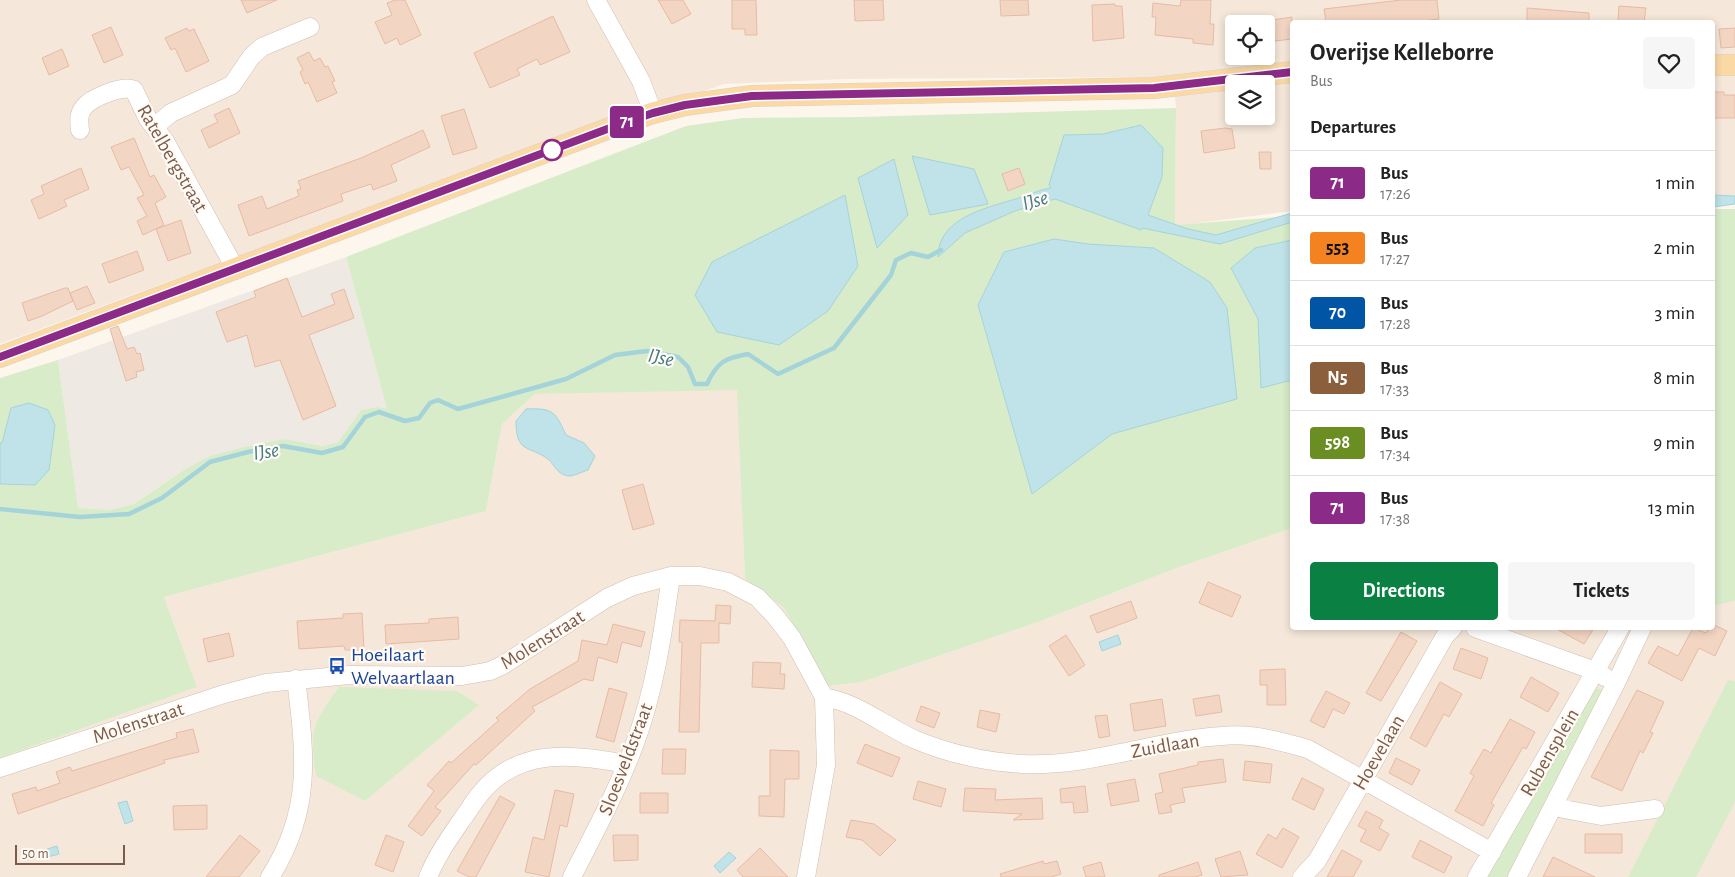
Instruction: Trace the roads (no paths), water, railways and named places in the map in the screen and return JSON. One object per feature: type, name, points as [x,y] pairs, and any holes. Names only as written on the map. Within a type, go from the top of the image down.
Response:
[{"type":"main road","points":[[1715,64],[1735,64]]},
{"type":"main road","points":[[0,358],[653,113],[685,105],[752,96],[1154,88],[1290,72]]},
{"type":"street","points":[[596,0],[641,81],[653,113]]},
{"type":"street","points":[[154,127],[171,114],[232,85],[251,57],[262,47],[310,27]]},
{"type":"street","name":"Ratelbergstraat","points":[[80,130],[79,117],[85,106],[127,87],[136,93],[236,270]]},
{"type":"street","name":"Molenstraat","points":[[0,768],[224,694],[266,683],[349,675],[447,677],[490,671],[504,665],[607,598],[633,586],[671,576],[700,576],[728,582],[757,597],[776,616],[792,638],[824,696]]},
{"type":"street","name":"Sloesveldstraat","points":[[572,877],[607,809],[647,706],[659,655],[671,576]]},
{"type":"street","name":"Hoevelaan","points":[[1302,877],[1317,861],[1445,636],[1451,630]]},
{"type":"street","points":[[1480,630],[1595,671],[1616,683]]},
{"type":"street","name":"Rubensplein","points":[[1478,877],[1619,630]]},
{"type":"street","name":"Rubensplein","points":[[1517,877],[1641,630]]},
{"type":"street","points":[[270,877],[292,838],[301,801],[305,765],[296,679]]},
{"type":"street","points":[[806,877],[826,765],[824,696]]},
{"type":"street","name":"Zuidlaan","points":[[824,696],[855,706],[916,740],[970,757],[998,762],[1068,763],[1186,740],[1223,735],[1275,739],[1308,749],[1363,778],[1492,852]]},
{"type":"street","points":[[428,877],[436,858],[476,799],[499,776],[525,762],[552,756],[583,756],[626,764]]},
{"type":"street","points":[[1552,807],[1601,816],[1655,809]]},
{"type":"water","points":[[1141,125],[1163,148],[1162,177],[1148,215],[1188,229],[1216,235],[1290,214],[1290,223],[1220,244],[1142,228],[1141,230],[1055,199],[1015,211],[965,233],[938,257],[940,243],[947,232],[968,215],[1040,190],[1051,188],[1049,185],[1064,135],[1103,134]]},
{"type":"water","points":[[912,156],[974,169],[988,204],[930,215]]},
{"type":"water","points":[[894,159],[908,215],[877,248],[858,178]]},
{"type":"water","points":[[845,195],[858,266],[828,311],[779,345],[717,332],[695,295],[712,262]]},
{"type":"water","points":[[1715,195],[1735,196],[1735,204],[1715,207]]},
{"type":"water","points":[[1054,239],[1088,244],[1154,248],[1210,282],[1227,308],[1237,399],[1112,434],[1032,494],[978,305],[1004,252]]},
{"type":"water","points":[[1290,240],[1290,381],[1261,388],[1258,319],[1231,268],[1255,248]]},
{"type":"water","points":[[29,403],[48,410],[55,425],[49,470],[35,485],[0,484],[0,443],[2,443],[11,408]]},
{"type":"water","points":[[526,409],[548,410],[556,416],[566,435],[584,443],[595,456],[588,470],[569,476],[562,474],[548,459],[521,444],[518,439],[516,421]]},
{"type":"water","points":[[1118,635],[1121,644],[1102,651],[1099,642]]},
{"type":"water","points":[[127,801],[133,821],[125,824],[118,803]]},
{"type":"water","points":[[57,846],[59,854],[40,859],[38,852]]},
{"type":"water","points":[[729,852],[736,858],[720,873],[714,866]]},
{"type":"waterway","name":"IJse","points":[[0,509],[80,517],[129,514],[162,498],[210,462],[248,452],[283,446],[322,453],[343,447],[365,417],[379,412],[405,421],[419,418],[430,403],[438,400],[458,409],[566,379],[615,355],[647,351],[678,357],[688,367],[695,384],[707,384],[714,371],[723,362],[733,357],[748,354],[778,374],[834,348],[891,275],[896,260],[911,253],[928,257],[941,250]]},
{"type":"place","name":"Hoeilaart Welvaartlaan","points":[[337,666]]}]
